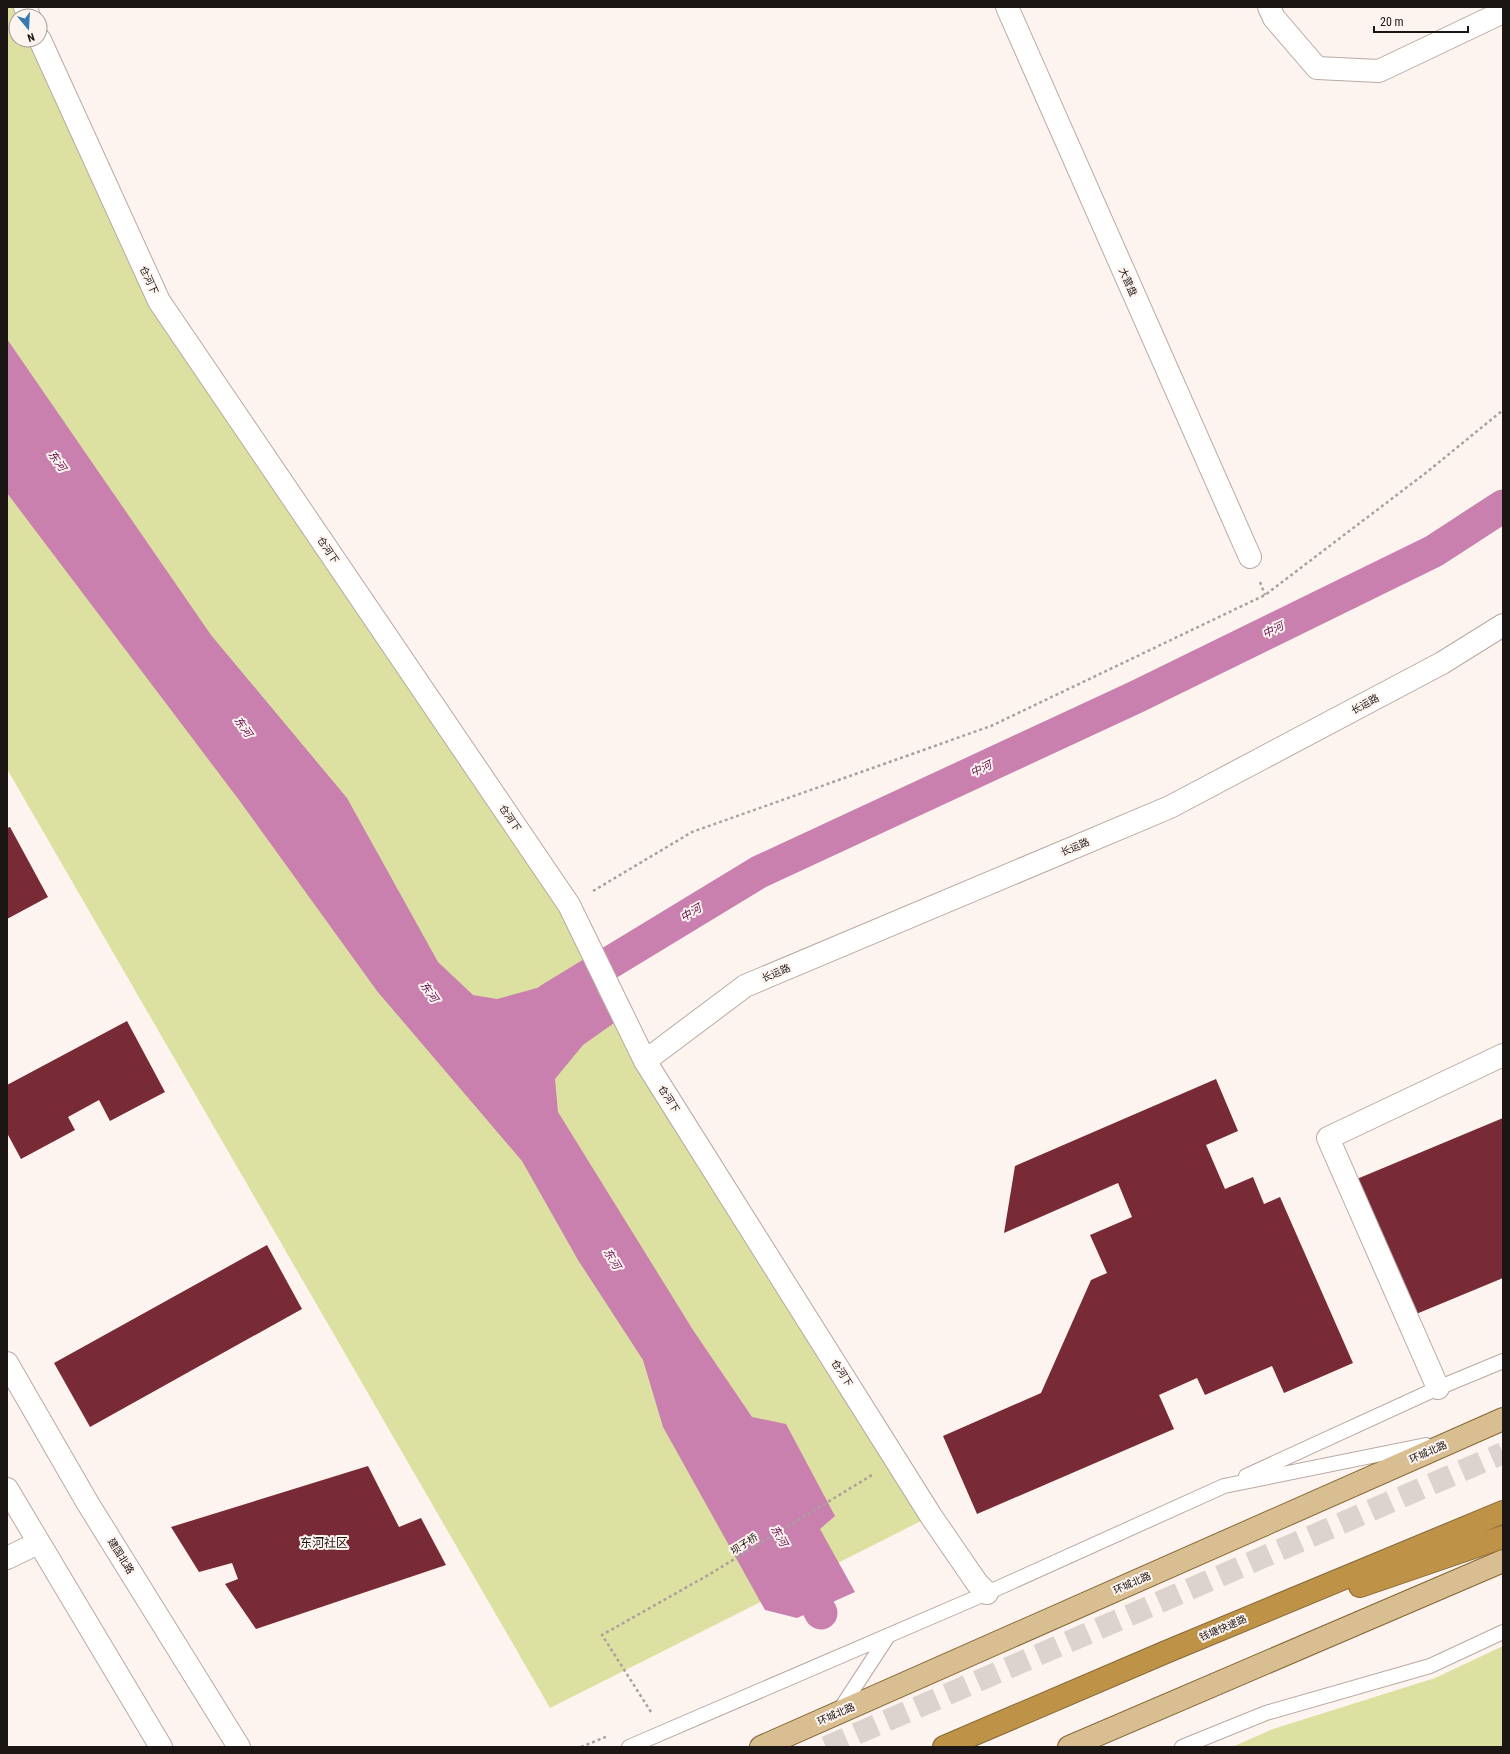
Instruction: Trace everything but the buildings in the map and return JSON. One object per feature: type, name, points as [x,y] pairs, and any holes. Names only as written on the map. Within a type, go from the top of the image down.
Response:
[{"type":"highway","name":"钱塘快速路","points":[[944,1747],[1166,1652],[1503,1512]]},
{"type":"highway","points":[[1166,1652],[1503,1537]]},
{"type":"main road","name":"环城北路","points":[[761,1747],[1503,1419]]},
{"type":"main road","points":[[1069,1747],[1503,1561]]},
{"type":"street","name":"大营盘","points":[[1007,7],[1250,558]]},
{"type":"street","points":[[1269,7],[1274,18],[1317,68],[1380,71],[1503,12]]},
{"type":"street","name":"仓河下","points":[[44,48],[159,301],[569,905],[645,1061],[931,1516],[977,1583],[987,1593]]},
{"type":"street","name":"长运路","points":[[645,1061],[745,986],[1170,807],[1442,664],[1503,625]]},
{"type":"street","points":[[1438,1388],[1328,1138],[1503,1055]]},
{"type":"street","name":"建国北路","points":[[7,1363],[87,1502],[239,1747]]},
{"type":"street","points":[[7,1489],[161,1747]]},
{"type":"street","points":[[7,1558],[38,1543]]},
{"type":"lane","points":[[629,1747],[987,1593],[1438,1388],[1503,1361]]},
{"type":"lane","points":[[1224,1486],[1460,1438]]},
{"type":"lane","points":[[1182,1747],[1266,1713],[1430,1666],[1503,1632]]},
{"type":"lane","points":[[838,1712],[888,1636]]},
{"type":"path","points":[[569,905],[692,832],[991,726],[1265,595],[1427,472],[1503,410]]},
{"type":"path","name":"坝子桥","points":[[654,1717],[602,1635],[710,1574],[848,1489]]},
{"type":"green space","points":[[7,7],[25,7],[8,8],[8,48],[44,48],[159,301],[569,905],[645,1061],[931,1516],[550,1708],[7,769]]},
{"type":"green space","points":[[1503,1646],[1503,1747],[1232,1747],[1273,1729],[1435,1678]]},
{"type":"water","points":[[7,339],[211,635],[347,798],[438,962],[473,995],[497,999],[544,986],[584,965],[614,1023],[583,1045],[555,1079],[558,1112],[693,1330],[752,1417],[786,1424],[835,1516],[820,1529],[855,1592],[797,1618],[765,1610],[663,1427],[643,1360],[578,1260],[522,1161],[377,991],[239,800],[7,493]]},
{"type":"waterway","name":"中河","points":[[550,999],[759,872],[1136,697],[1434,551],[1503,506]]},
{"type":"waterway","name":"东河","points":[[797,1569],[821,1613]]},
{"type":"tunnel","points":[[826,1747],[1503,1453]]},
{"type":"district","name":"东河社区","points":[[324,1543]]}]
